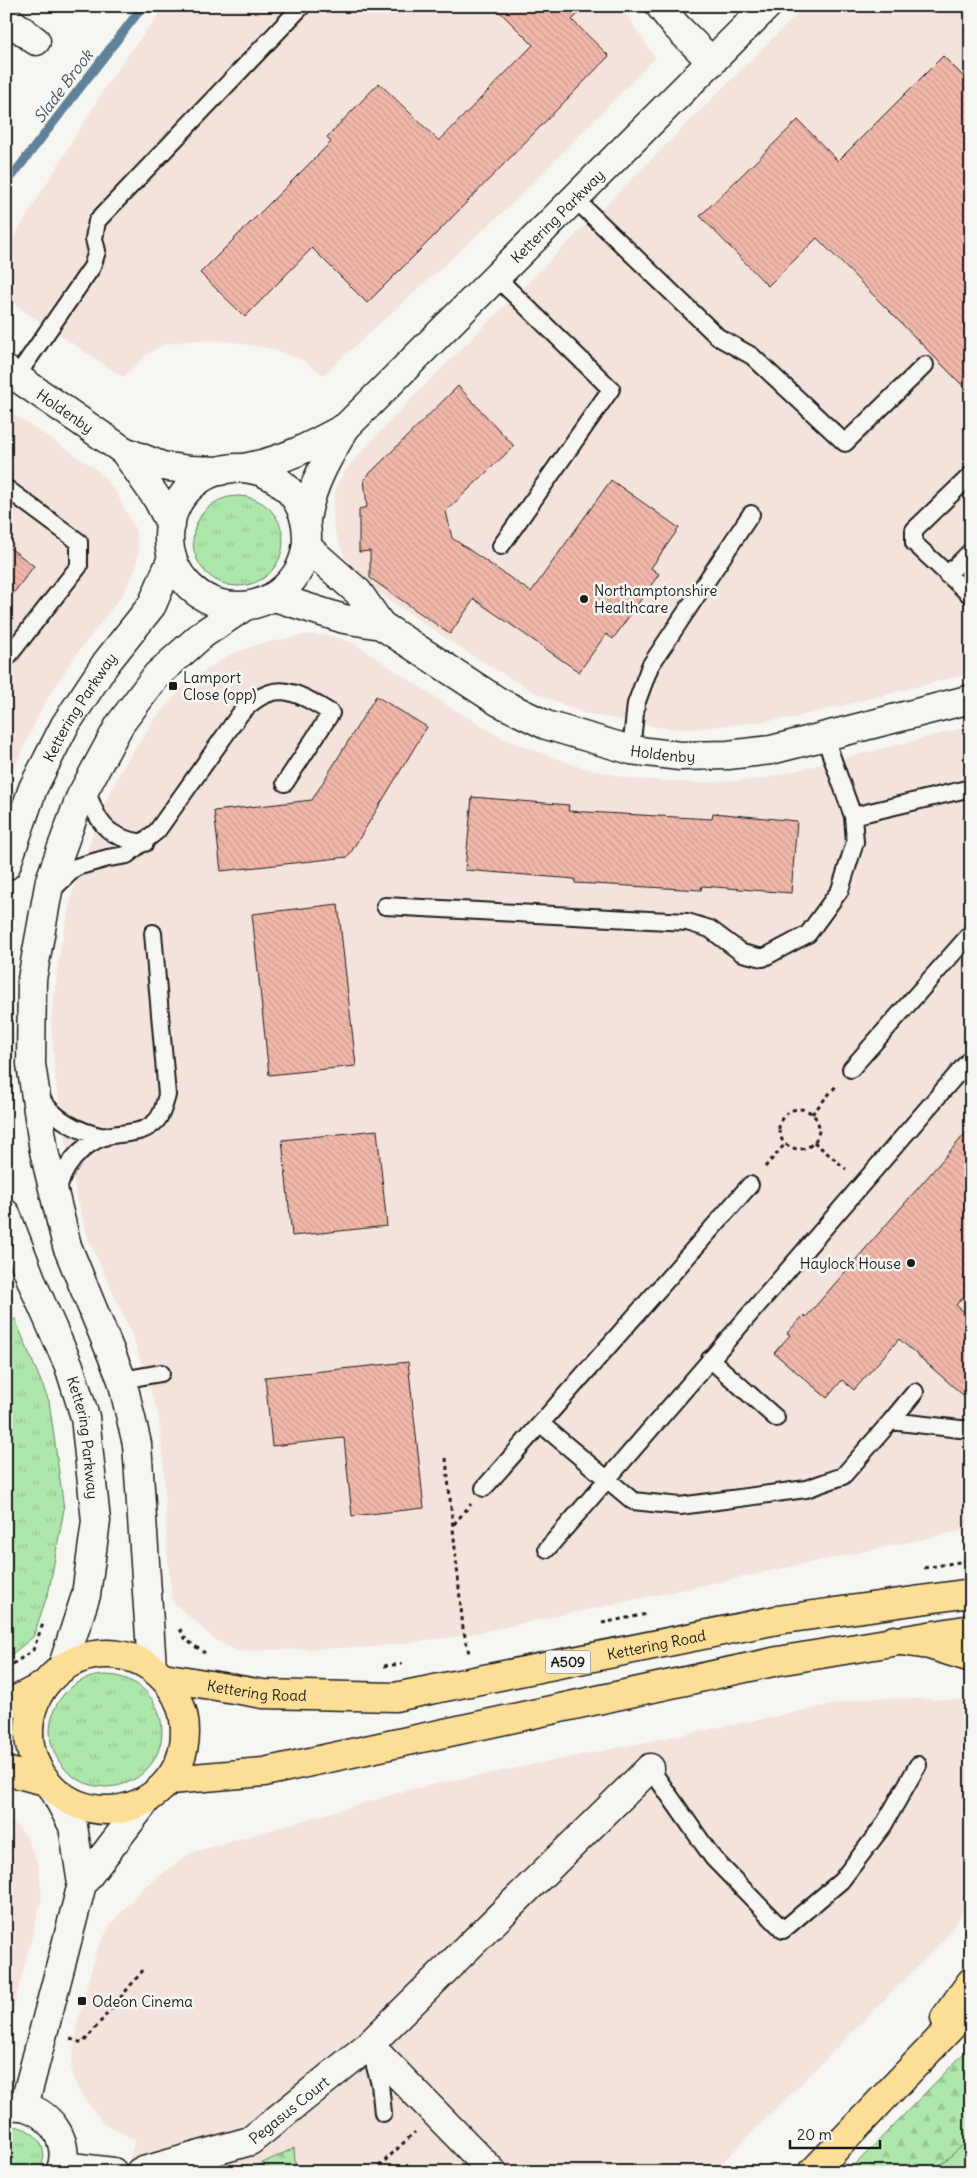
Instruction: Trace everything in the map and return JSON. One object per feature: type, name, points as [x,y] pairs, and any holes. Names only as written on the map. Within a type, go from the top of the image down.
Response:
[{"type":"main road","name":"Kettering Road","points":[[158,1672],[263,1694],[395,1697],[777,1620],[971,1593]]},
{"type":"main road","points":[[170,1780],[264,1772],[768,1663],[894,1640],[971,1629]]},
{"type":"main road","points":[[894,1640],[929,1645],[971,1658]]},
{"type":"main road","points":[[6,1705],[83,1657],[107,1654],[130,1657],[158,1672],[179,1702],[184,1716],[186,1739],[181,1761],[170,1780],[145,1802],[122,1810],[98,1811],[75,1804],[50,1786],[6,1771]]},
{"type":"main road","points":[[50,1786],[33,1758],[29,1734],[32,1709],[53,1677]]},
{"type":"main road","points":[[904,2077],[971,1982]]},
{"type":"main road","points":[[813,2172],[971,2006]]},
{"type":"street","points":[[660,6],[676,26],[712,62]]},
{"type":"street","name":"Kettering Parkway","points":[[306,520],[309,501],[320,472],[346,427],[768,6]]},
{"type":"street","points":[[6,18],[36,41]]},
{"type":"street","name":"Holdenby","points":[[11,374],[124,451],[162,466],[232,470]]},
{"type":"street","name":"Kettering Parkway","points":[[232,470],[273,462],[299,452],[346,427]]},
{"type":"street","name":"Holdenby","points":[[124,451],[158,500],[170,525]]},
{"type":"street","points":[[232,470],[265,473],[283,485],[297,501],[306,520],[307,547],[301,567],[290,584],[274,597],[260,604],[245,606],[222,605],[200,595],[183,579],[172,558],[169,541],[170,525],[176,506],[202,478],[232,470]]},
{"type":"street","name":"Holdenby","points":[[307,547],[358,592],[381,625],[499,702],[546,725],[631,750],[680,756],[728,755],[771,750],[971,700]]},
{"type":"street","name":"Kettering Parkway","points":[[7,856],[33,788],[65,725],[106,664],[152,605],[172,558]]},
{"type":"street","name":"Holdenby","points":[[274,597],[344,619],[381,625]]},
{"type":"street","points":[[158,1672],[136,1444],[122,1380],[67,1246],[44,1151],[31,1064],[32,979],[50,880],[86,788],[120,724],[158,675],[203,634],[245,606]]},
{"type":"street","name":"Kettering Parkway","points":[[6,1214],[34,1287],[69,1366],[85,1417],[96,1520],[86,1595],[53,1677]]},
{"type":"street","name":"Pegasus Court","points":[[140,2172],[250,2141],[369,2045],[650,1768]]},
{"type":"street","points":[[50,1786],[73,1826],[82,1884]]},
{"type":"street","points":[[113,2172],[62,2169],[63,2146],[56,2128],[42,2114],[15,2106],[82,1884],[145,1802]]},
{"type":"street","points":[[369,2045],[493,2172]]},
{"type":"lane","points":[[11,374],[92,267],[97,251],[94,239],[97,221],[302,6]]},
{"type":"lane","points":[[575,199],[635,259],[718,337],[752,356],[845,443],[924,364]]},
{"type":"lane","points":[[497,278],[611,390],[501,546]]},
{"type":"lane","points":[[971,475],[914,530],[914,543],[971,596]]},
{"type":"lane","points":[[6,488],[79,542],[79,566],[6,659]]},
{"type":"lane","points":[[631,750],[636,704],[650,666],[751,514]]},
{"type":"lane","points":[[947,575],[971,551]]},
{"type":"lane","points":[[47,894],[76,867],[127,855],[145,843],[157,831],[240,714],[254,698],[269,692],[284,691],[303,696],[331,712],[285,783]]},
{"type":"lane","points":[[386,906],[687,922],[710,929],[742,953],[763,958],[808,934],[840,890],[855,842],[853,816],[825,738]]},
{"type":"lane","points":[[86,788],[96,816],[105,829],[126,841],[145,843]]},
{"type":"lane","points":[[853,816],[971,788]]},
{"type":"lane","points":[[58,1209],[58,1189],[76,1155],[105,1137],[141,1131],[158,1120],[167,1095],[153,933]]},
{"type":"lane","points":[[851,1069],[971,933]]},
{"type":"lane","points":[[547,1548],[971,1058]]},
{"type":"lane","points":[[34,1088],[46,1107],[62,1120],[91,1134],[105,1137]]},
{"type":"lane","points":[[484,1488],[750,1185]]},
{"type":"lane","points":[[710,1359],[776,1418]]},
{"type":"lane","points":[[122,1380],[161,1373]]},
{"type":"lane","points":[[540,1424],[634,1501],[680,1506],[806,1489],[843,1476],[914,1392]]},
{"type":"lane","points":[[891,1420],[960,1429],[971,1428]]},
{"type":"lane","points":[[650,1768],[713,1858],[783,1930],[841,1882],[883,1826],[918,1765]]},
{"type":"lane","points":[[369,2045],[380,2084],[383,2113]]},
{"type":"path","points":[[812,1114],[851,1069]]},
{"type":"path","points":[[798,1109],[812,1114],[819,1128],[814,1142],[800,1149],[785,1144],[778,1130],[784,1116],[798,1109]]},
{"type":"path","points":[[814,1142],[863,1183]]},
{"type":"path","points":[[750,1185],[785,1144]]},
{"type":"path","points":[[446,1458],[463,1628],[469,1654]]},
{"type":"path","points":[[923,1568],[971,1560]]},
{"type":"path","points":[[598,1624],[655,1613]]},
{"type":"path","points":[[6,1670],[33,1650],[47,1615]]},
{"type":"path","points":[[178,1624],[186,1640],[209,1656]]},
{"type":"path","points":[[461,1656],[478,1652]]},
{"type":"path","points":[[380,1666],[408,1663]]},
{"type":"path","points":[[83,2042],[144,1969]]},
{"type":"path","points":[[373,2172],[435,2112]]},
{"type":"shaded area","points":[[165,6],[621,6],[655,58],[514,202],[323,375],[302,360],[272,349],[228,341],[196,340],[164,344],[145,356],[123,377],[6,299],[6,250],[113,75]]},
{"type":"shaded area","points":[[805,6],[971,6],[971,673],[793,718],[693,729],[664,728],[586,714],[534,692],[471,655],[368,586],[345,557],[334,529],[333,507],[337,484],[352,462],[412,398]]},
{"type":"shaded area","points":[[6,409],[96,469],[115,490],[135,529],[139,548],[136,568],[123,594],[75,656],[44,704],[6,785]]},
{"type":"shaded area","points":[[305,635],[328,635],[352,642],[450,707],[502,738],[577,766],[632,779],[698,783],[762,779],[971,726],[971,1529],[461,1636],[374,1647],[237,1651],[214,1639],[172,1601],[167,1549],[163,1456],[158,1413],[131,1332],[88,1238],[75,1190],[55,1078],[51,1019],[60,951],[72,894],[101,811],[123,767],[154,720],[186,683],[231,654],[260,644]]},
{"type":"shaded area","points":[[866,1698],[963,1700],[971,1706],[971,1901],[944,1940],[713,2172],[126,2172],[135,2140],[103,2123],[78,2090],[71,2067],[77,2025],[96,1952],[111,1924],[145,1886],[191,1853],[412,1789]]},
{"type":"shaded area","points":[[6,1818],[14,1823],[26,1836],[38,1864],[42,1897],[13,2010],[6,2024]]},
{"type":"green space","points":[[238,496],[255,499],[270,509],[280,524],[283,541],[280,558],[270,573],[255,583],[238,586],[221,583],[206,573],[196,558],[193,541],[196,524],[206,509],[221,499]]},
{"type":"green space","points":[[15,1319],[49,1401],[64,1509],[49,1590],[33,1637],[6,1659],[6,1321]]},
{"type":"green space","points":[[106,1675],[127,1679],[146,1691],[158,1710],[162,1731],[158,1752],[146,1771],[127,1783],[106,1787],[85,1783],[66,1771],[54,1752],[50,1731],[54,1710],[66,1691],[85,1679]]},
{"type":"green space","points":[[971,2046],[971,2138],[932,2172],[848,2172]]},
{"type":"green space","points":[[12,2126],[28,2131],[35,2135],[39,2141],[44,2155],[43,2164],[39,2172],[6,2172],[6,2128]]},
{"type":"green space","points":[[971,2138],[971,2168],[967,2172],[932,2172]]},
{"type":"green space","points":[[294,2148],[296,2172],[244,2172]]},
{"type":"building","points":[[494,6],[586,6],[572,20],[609,56],[367,303],[312,248],[245,317],[200,273],[331,142],[327,137],[379,83],[439,141],[533,45]]},
{"type":"building","points":[[943,56],[971,84],[971,394],[817,238],[768,286],[700,216],[798,120],[838,161]]},
{"type":"building","points":[[458,386],[514,446],[446,511],[452,538],[531,592],[611,480],[679,528],[651,568],[659,574],[613,639],[606,634],[579,672],[474,599],[450,634],[370,578],[370,551],[359,552],[359,509],[367,507],[364,479]]},
{"type":"building","points":[[6,545],[34,566],[6,603]]},
{"type":"building","points":[[376,696],[427,727],[348,857],[221,871],[214,811],[312,800]]},
{"type":"building","points":[[472,797],[569,805],[568,811],[712,819],[713,813],[797,821],[791,893],[702,886],[701,890],[575,883],[575,879],[465,870]]},
{"type":"building","points":[[338,904],[356,1066],[269,1075],[252,914]]},
{"type":"building","name":"Haylock House","points":[[971,1127],[971,1288],[956,1305],[971,1318],[971,1402],[899,1339],[854,1390],[842,1380],[827,1398],[774,1353],[790,1335],[787,1333],[804,1315],[806,1317]]},
{"type":"building","points":[[377,1130],[387,1226],[292,1236],[282,1140]]},
{"type":"building","points":[[408,1362],[424,1508],[352,1516],[344,1438],[272,1446],[265,1377]]},
{"type":"waterway","name":"Slade Brook","points":[[6,184],[143,6]]},
{"type":"place","name":"Northamptonshire Healthcare","points":[[584,599]]},
{"type":"place","name":"Lamport Close (opp)","points":[[173,686]]},
{"type":"place","name":"Haylock House","points":[[911,1263]]},
{"type":"place","name":"Odeon Cinema","points":[[82,2001]]}]
